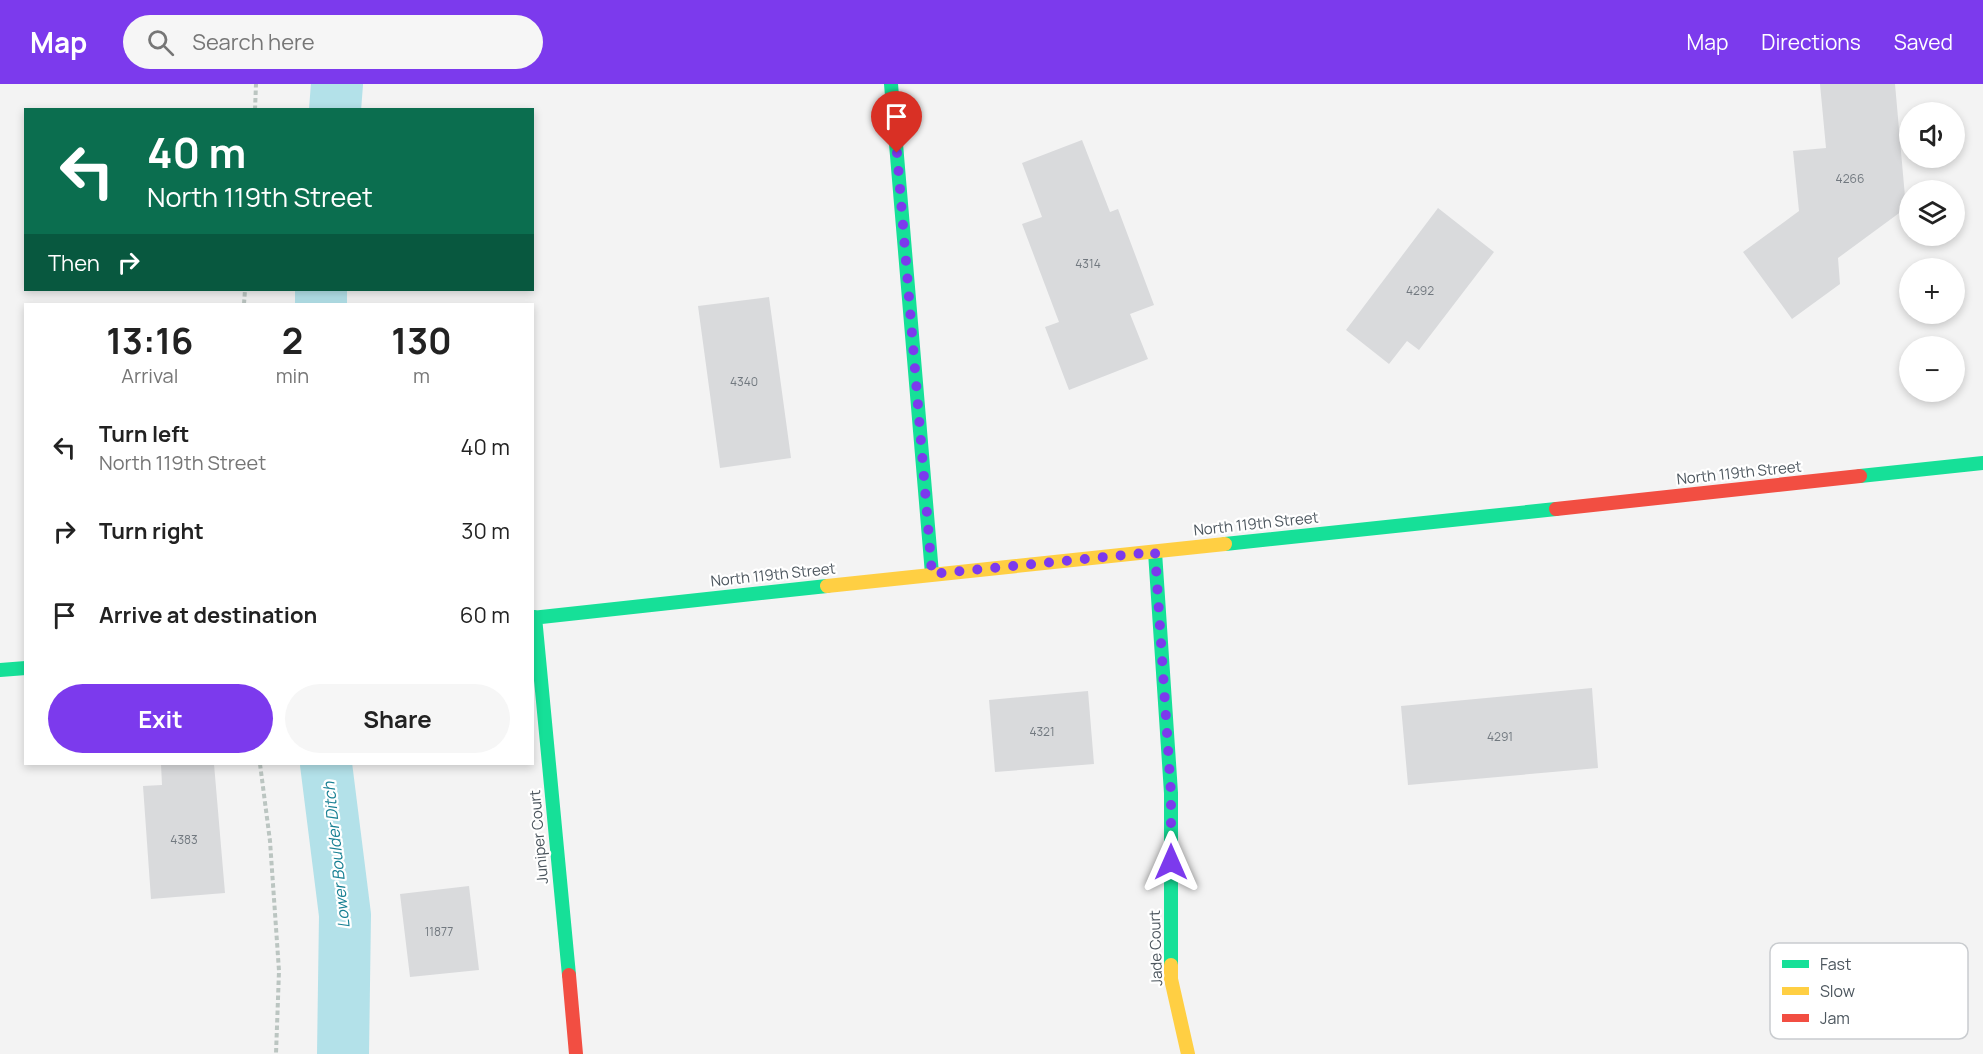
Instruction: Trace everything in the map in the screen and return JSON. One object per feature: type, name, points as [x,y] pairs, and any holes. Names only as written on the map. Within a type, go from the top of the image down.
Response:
[{"type":"street","points":[[891,84],[932,574]]},
{"type":"street","name":"North 119th Street","points":[[534,618],[1983,463]]},
{"type":"street","name":"Jade Court","points":[[1155,552],[1171,793],[1171,978],[1188,1054]]},
{"type":"street","name":"Juniper Court","points":[[534,618],[576,1054]]},
{"type":"street","points":[[0,670],[24,668]]},
{"type":"path","points":[[255,108],[256,84]]},
{"type":"path","points":[[260,765],[270,841],[279,971],[276,1054]]},
{"type":"building","points":[[1820,84],[1895,84],[1899,129],[1899,168],[1902,168],[1904,180],[1899,180],[1899,213],[1838,258],[1840,284],[1792,319],[1743,252],[1799,211],[1793,151],[1826,148]]},
{"type":"building","points":[[1082,140],[1110,212],[1118,209],[1154,305],[1130,314],[1148,359],[1069,390],[1045,327],[1059,322],[1022,224],[1042,217],[1022,163]]},
{"type":"building","points":[[1438,208],[1494,252],[1419,350],[1407,341],[1389,364],[1346,330]]},
{"type":"building","points":[[769,297],[791,458],[720,468],[698,306]]},
{"type":"building","points":[[1592,688],[1598,768],[1408,785],[1401,706]]},
{"type":"building","points":[[1088,691],[1094,764],[995,772],[989,700]]},
{"type":"building","points":[[161,765],[214,765],[225,893],[151,899],[143,786],[162,785]]},
{"type":"building","points":[[469,886],[479,970],[410,977],[400,894]]},
{"type":"waterway","name":"Lower Boulder Ditch","points":[[335,108],[337,84]]},
{"type":"waterway","name":"Lower Boulder Ditch","points":[[321,291],[321,303]]},
{"type":"waterway","name":"Lower Boulder Ditch","points":[[326,765],[345,915],[343,1054]]},
{"type":"traffic: fast","points":[[891,84],[932,574]]},
{"type":"traffic: fast","points":[[1860,476],[1983,463]]},
{"type":"traffic: fast","points":[[1225,544],[1556,509]]},
{"type":"traffic: fast","points":[[1155,552],[1171,793],[1171,965]]},
{"type":"traffic: fast","points":[[534,618],[827,586]]},
{"type":"traffic: fast","points":[[535,617],[569,975]]},
{"type":"traffic: fast","points":[[0,670],[24,668]]},
{"type":"traffic: slow","points":[[827,586],[1225,544]]},
{"type":"traffic: slow","points":[[1171,965],[1171,979],[1188,1054]]},
{"type":"traffic: jam","points":[[1556,509],[1860,476]]},
{"type":"traffic: jam","points":[[569,975],[576,1054]]},
{"type":"route","points":[[897,153],[932,574],[1155,552],[1171,793],[1171,862]]}]
